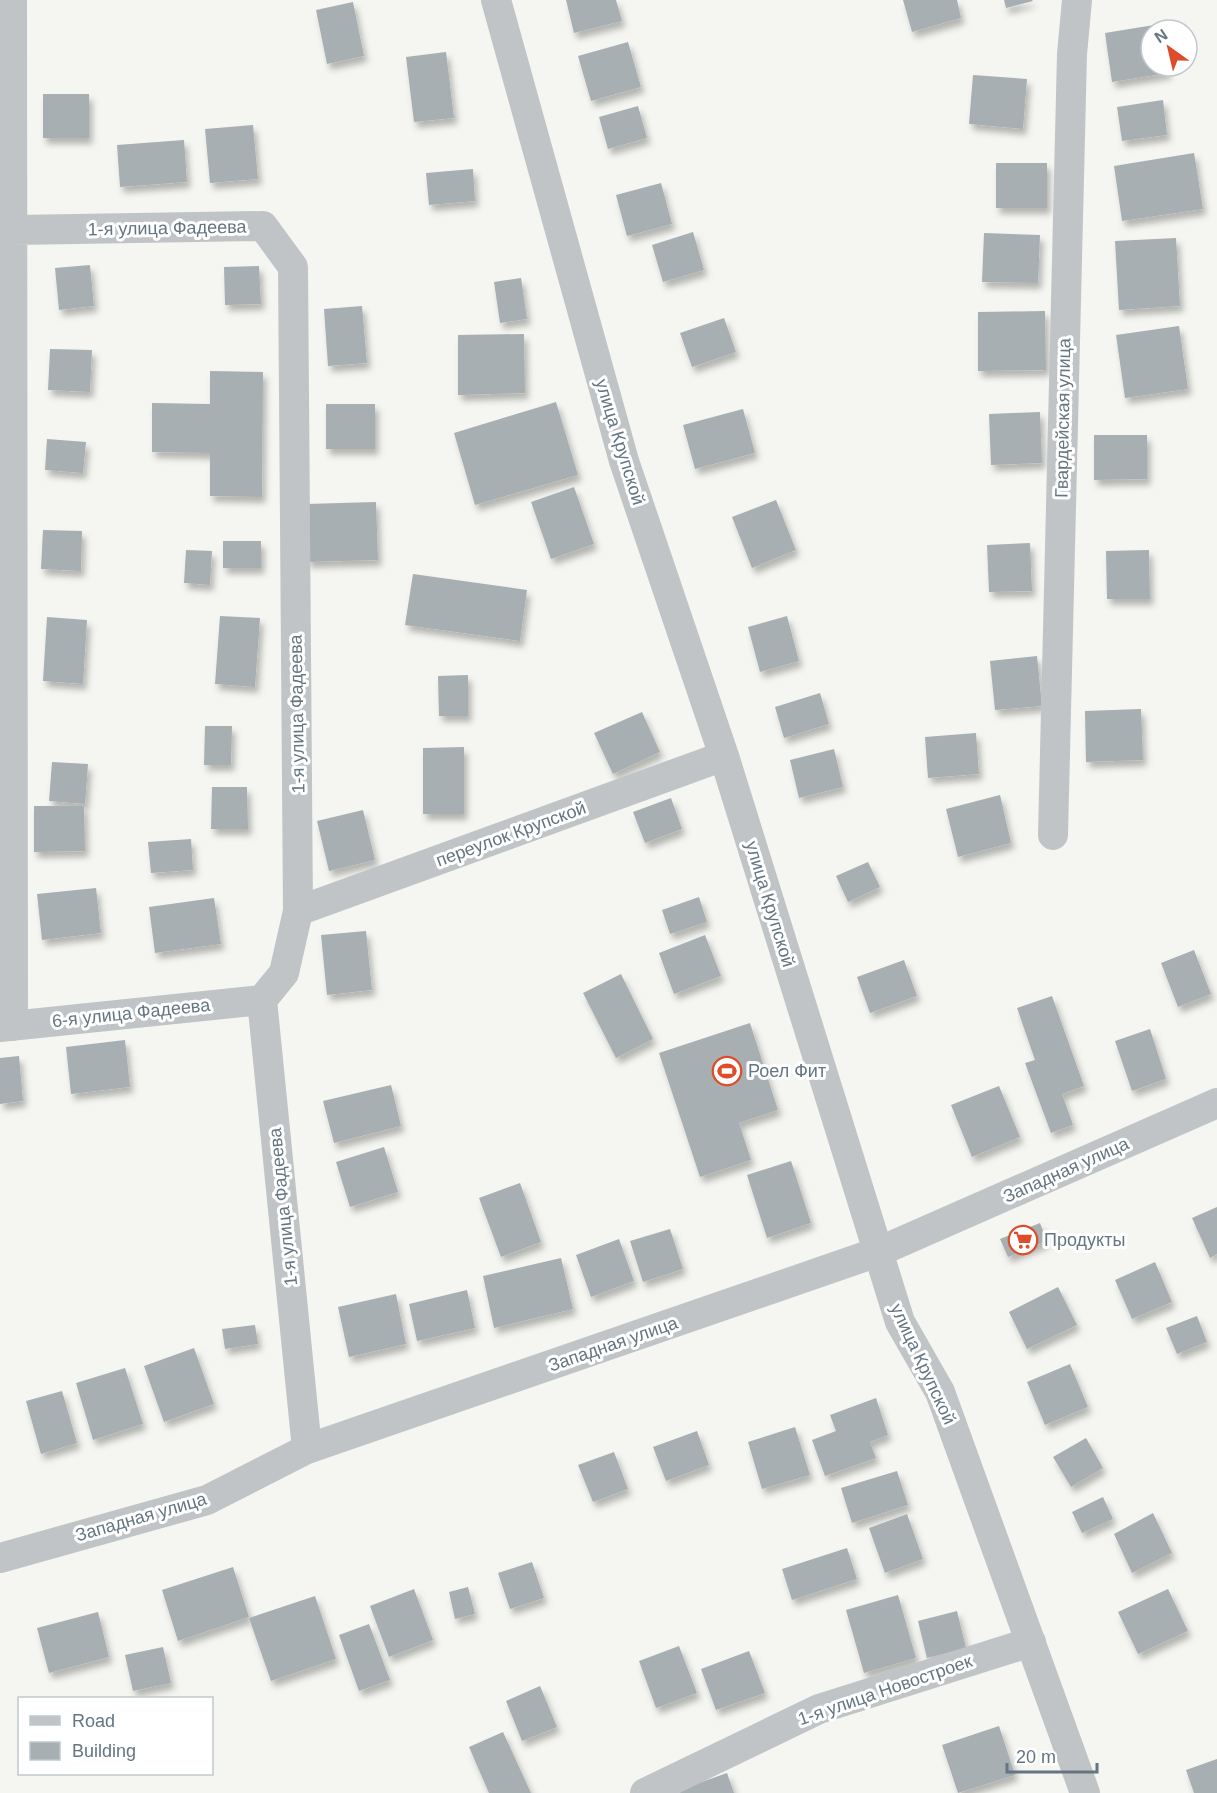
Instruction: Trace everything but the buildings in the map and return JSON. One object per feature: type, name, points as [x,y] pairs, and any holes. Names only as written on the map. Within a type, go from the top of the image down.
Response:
[{"type":"street","points":[[7,1026],[14,230],[12,0]]},
{"type":"street","name":"улица Крупской","points":[[496,0],[624,461],[724,756],[900,1322],[940,1392],[1085,1793]]},
{"type":"street","name":"Гвардейская улица","points":[[1053,835],[1072,54],[1077,0]]},
{"type":"street","name":"1-я улица Фадеева","points":[[14,230],[263,226],[293,267],[298,911],[284,974],[262,1000],[307,1449]]},
{"type":"street","name":"переулок Крупской","points":[[298,911],[724,756]]},
{"type":"street","name":"6-я улица Фадеева","points":[[7,1026],[262,1000]]},
{"type":"street","name":"Западная улица","points":[[0,1558],[207,1500],[307,1449],[878,1252],[1217,1103]]},
{"type":"street","name":"1-я улица Новостроек","points":[[645,1793],[819,1709],[1031,1642]]},
{"type":"place","name":"Роел Фит","points":[[727,1071]]},
{"type":"place","name":"Продукты","points":[[1023,1240]]}]
